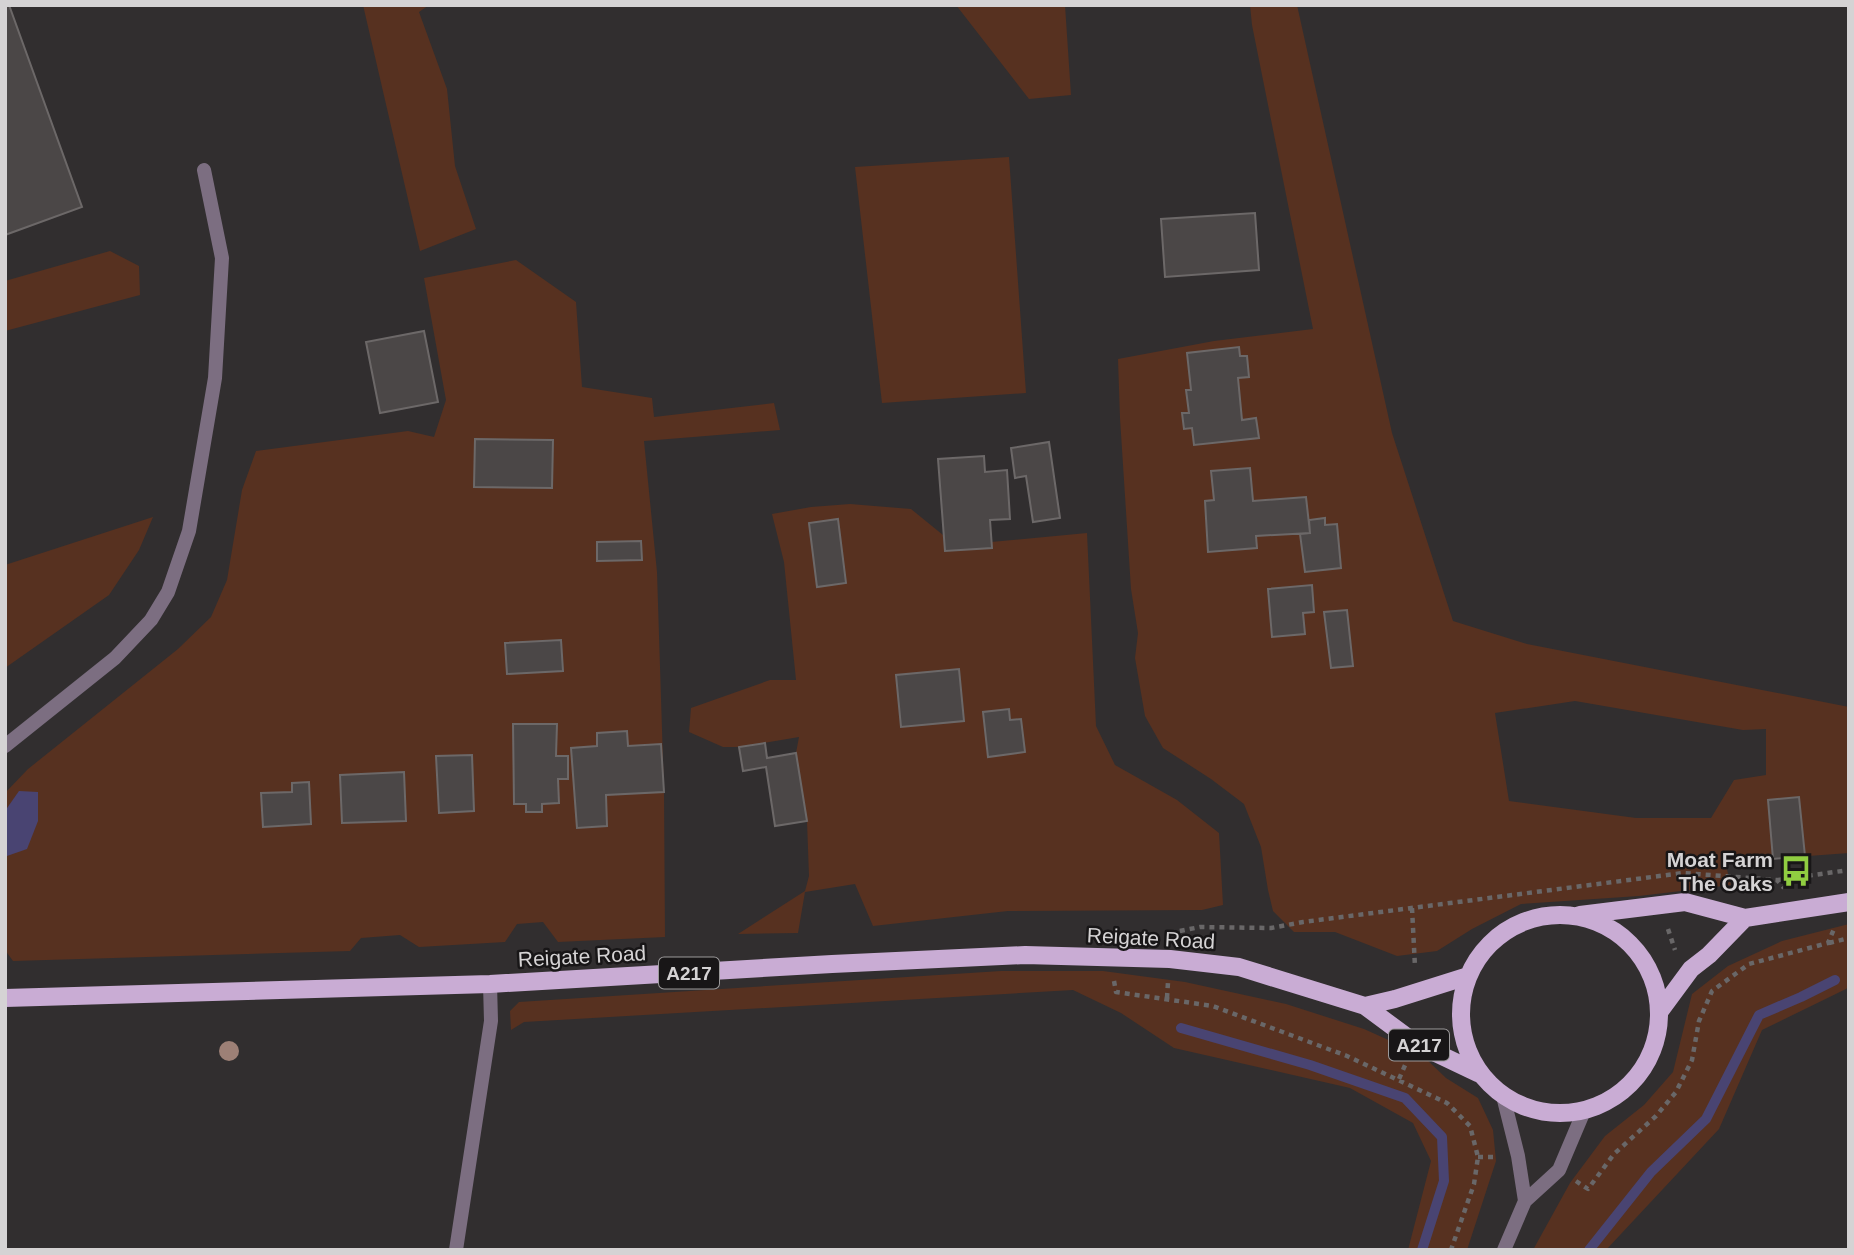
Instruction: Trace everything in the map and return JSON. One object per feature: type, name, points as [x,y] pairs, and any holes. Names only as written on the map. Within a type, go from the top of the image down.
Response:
[{"type":"main road","points":[[1578,915],[1609,927],[1636,949],[1653,978],[1660,1011],[1655,1044],[1640,1074],[1615,1097],[1584,1111],[1556,1114],[1528,1109],[1503,1096],[1478,1073],[1464,1042],[1460,1008],[1468,976],[1486,947],[1512,926],[1544,915],[1578,915],[1685,902],[1745,918],[1847,902]]},
{"type":"main road","points":[[1660,1011],[1691,969],[1709,955],[1745,918]]},
{"type":"main road","name":"Reigate Road","points":[[5,998],[490,984],[1025,956],[1170,959],[1239,967],[1366,1006],[1415,1043],[1478,1073]]},
{"type":"main road","name":"A217","points":[[1366,1006],[1468,976]]},
{"type":"street","points":[[5,746],[116,658],[151,620],[168,592],[189,531],[215,377],[222,258],[204,170]]},
{"type":"street","points":[[456,1250],[491,1021],[490,984]]},
{"type":"street","points":[[1503,1096],[1518,1156],[1525,1201]]},
{"type":"street","points":[[1503,1250],[1525,1201],[1559,1170],[1584,1111]]},
{"type":"path","points":[[1200,927],[1271,928],[1683,873],[1777,880],[1849,870]]},
{"type":"path","points":[[1656,877],[1675,950],[1712,991]]},
{"type":"path","points":[[1777,880],[1803,909]]},
{"type":"path","points":[[1828,943],[1847,902]]},
{"type":"path","points":[[1412,908],[1416,970]]},
{"type":"path","points":[[1588,1189],[1614,1154],[1657,1116],[1676,1092],[1692,1060],[1699,1021],[1712,991],[1749,964],[1849,938]]},
{"type":"path","points":[[1110,957],[1116,992],[1213,1006],[1348,1056],[1447,1103],[1470,1126],[1478,1157],[1474,1184],[1451,1250]]},
{"type":"shaded area","points":[[363,5],[429,5],[419,12],[447,89],[455,166],[476,229],[420,251]]},
{"type":"shaded area","points":[[956,5],[1065,5],[1071,95],[1029,99]]},
{"type":"shaded area","points":[[1250,5],[1297,5],[1392,433],[1453,621],[1527,644],[1849,707],[1849,853],[1725,862],[1731,885],[1639,896],[1521,904],[1472,929],[1437,951],[1397,956],[1335,932],[1294,932],[1273,911],[1261,847],[1244,804],[1163,748],[1145,716],[1135,658],[1138,633],[1131,589],[1118,359],[1214,341],[1313,329]],"holes":[[[1575,701],[1743,730],[1766,729],[1766,775],[1734,780],[1711,818],[1636,818],[1509,801],[1495,713]]]},
{"type":"shaded area","points":[[1009,157],[1026,393],[882,403],[855,167]]},
{"type":"shaded area","points":[[110,251],[139,266],[140,295],[5,331],[5,281]]},
{"type":"shaded area","points":[[516,260],[576,302],[582,387],[652,398],[654,417],[774,403],[780,430],[644,441],[657,572],[664,792],[665,937],[558,942],[543,922],[517,924],[505,942],[419,947],[400,935],[361,938],[350,951],[13,961],[5,950],[5,793],[28,769],[178,649],[211,617],[227,580],[242,490],[256,451],[408,431],[434,437],[446,400],[424,278]]},
{"type":"shaded area","points":[[850,504],[911,509],[943,535],[945,551],[992,548],[991,542],[1087,533],[1096,726],[1115,765],[1177,800],[1219,833],[1223,905],[1202,910],[1008,911],[873,926],[855,884],[805,892],[798,933],[738,934],[805,891],[809,876],[807,821],[796,753],[799,737],[723,747],[689,732],[691,708],[770,680],[796,680],[784,562],[772,514]]},
{"type":"shaded area","points":[[153,517],[139,550],[109,595],[5,668],[5,565]]},
{"type":"shaded area","points":[[19,791],[38,792],[38,821],[27,849],[7,856],[5,811]]},
{"type":"shaded area","points":[[1849,924],[1849,986],[1762,1030],[1719,1129],[1606,1250],[1533,1250],[1570,1183],[1605,1136],[1644,1105],[1673,1072],[1692,994],[1728,966],[1782,941]]},
{"type":"shaded area","points":[[1001,971],[1103,971],[1185,982],[1286,1004],[1364,1029],[1422,1055],[1446,1078],[1478,1098],[1493,1130],[1496,1161],[1467,1250],[1408,1250],[1431,1161],[1413,1123],[1350,1088],[1174,1048],[1121,1013],[1073,990],[524,1022],[511,1030],[510,1011],[519,1002]]},
{"type":"building","points":[[5,5],[9,5],[82,207],[5,235]]},
{"type":"building","points":[[1255,213],[1259,270],[1165,277],[1161,219]]},
{"type":"building","points":[[424,331],[438,402],[380,413],[366,342]]},
{"type":"building","points":[[1239,347],[1240,356],[1247,356],[1249,377],[1238,378],[1242,420],[1256,418],[1259,438],[1194,445],[1192,428],[1184,429],[1182,413],[1189,413],[1186,390],[1191,390],[1187,353]]},
{"type":"building","points":[[475,439],[553,440],[552,488],[474,487]]},
{"type":"building","points":[[1049,442],[1060,518],[1033,522],[1026,476],[1015,478],[1011,448]]},
{"type":"building","points":[[984,456],[985,472],[1007,470],[1010,519],[990,520],[992,548],[945,551],[938,459]]},
{"type":"building","points":[[1250,468],[1253,501],[1306,497],[1310,533],[1256,536],[1257,548],[1208,552],[1205,501],[1214,500],[1211,471]]},
{"type":"building","points":[[1325,518],[1325,525],[1337,524],[1341,568],[1305,572],[1300,534],[1310,533],[1309,520]]},
{"type":"building","points":[[838,519],[846,583],[817,587],[809,523]]},
{"type":"building","points":[[641,541],[642,560],[597,561],[597,542]]},
{"type":"building","points":[[1312,585],[1314,612],[1303,613],[1305,634],[1272,637],[1268,589]]},
{"type":"building","points":[[1347,610],[1353,666],[1331,668],[1324,612]]},
{"type":"building","points":[[561,640],[563,671],[507,674],[505,643]]},
{"type":"building","points":[[959,669],[964,721],[901,727],[896,675]]},
{"type":"building","points":[[1009,709],[1010,720],[1021,719],[1025,752],[988,757],[983,712]]},
{"type":"building","points":[[513,724],[557,724],[556,756],[568,756],[568,779],[558,779],[559,803],[542,804],[542,812],[526,812],[526,804],[514,804]]},
{"type":"building","points":[[627,731],[628,746],[661,744],[664,792],[606,795],[607,826],[577,828],[571,748],[597,746],[597,733]]},
{"type":"building","points":[[765,743],[767,758],[796,753],[807,821],[775,826],[766,767],[743,771],[739,747]]},
{"type":"building","points":[[472,755],[474,811],[439,813],[436,756]]},
{"type":"building","points":[[404,772],[406,821],[342,823],[340,775]]},
{"type":"building","points":[[309,782],[311,824],[263,827],[261,793],[292,792],[292,783]]},
{"type":"building","points":[[1799,797],[1805,856],[1773,859],[1768,800]]},
{"type":"waterway","points":[[1589,1250],[1651,1172],[1706,1119],[1759,1015],[1835,980]]},
{"type":"waterway","points":[[1181,1028],[1310,1065],[1405,1098],[1442,1137],[1444,1181],[1422,1250]]},
{"type":"place","name":"Moat Farm The Oaks","points":[[1796,871]]}]
